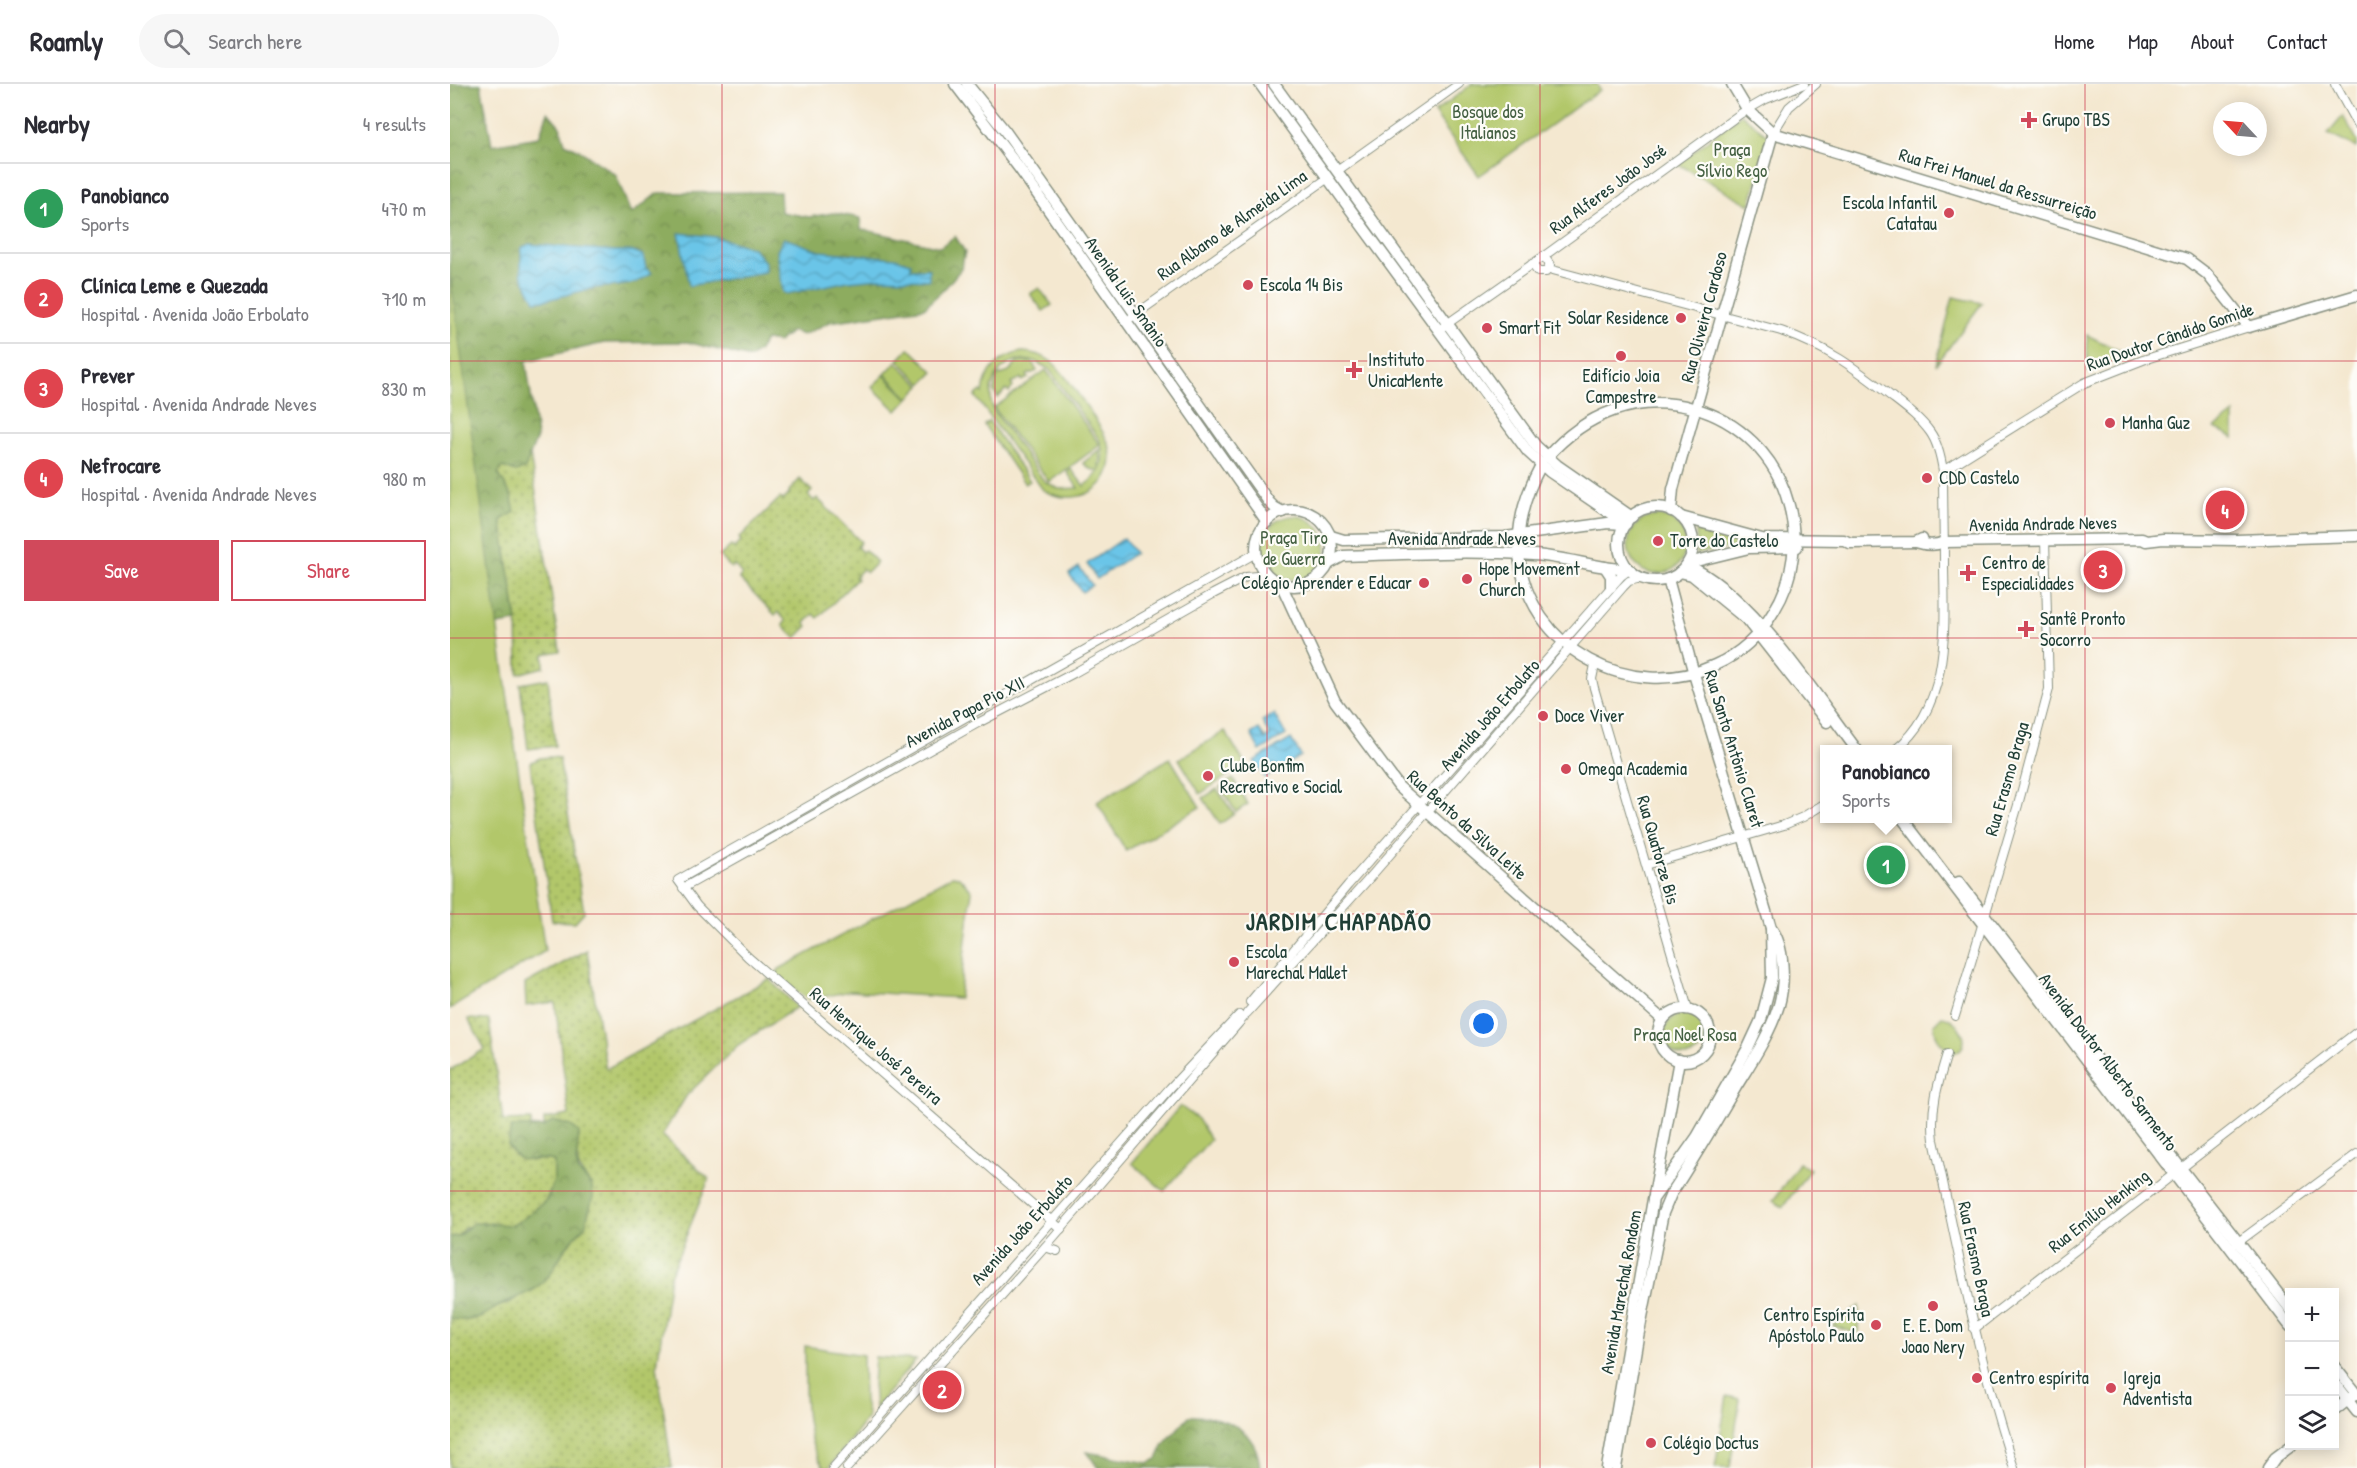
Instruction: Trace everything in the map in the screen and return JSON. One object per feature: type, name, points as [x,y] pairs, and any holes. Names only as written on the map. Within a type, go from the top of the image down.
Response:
[{"type":"main road","name":"Avenida Luis Smânio","points":[[956,84],[1269,502],[1283,512]]},
{"type":"main road","name":"Avenida Luis Smânio","points":[[967,84],[1005,131],[1267,522]]},
{"type":"main road","points":[[1260,84],[1332,175],[1442,327],[1508,426],[1589,500],[1629,521]]},
{"type":"main road","points":[[1274,84],[1332,175]]},
{"type":"main road","name":"Rua Frei Manuel da Ressurreição","points":[[1732,84],[1748,108],[1773,133],[2177,255],[2194,263],[2207,274],[2249,327]]},
{"type":"main road","name":"Rua Oliveira Cardoso","points":[[1676,514],[1673,489],[1773,133]]},
{"type":"main road","name":"Rua Doutor Cândido Gomide","points":[[2249,327],[2357,295]]},
{"type":"main road","points":[[1659,403],[1696,408],[1736,428],[1750,440],[1767,459],[1787,497],[1794,544],[1787,584],[1778,606],[1761,630],[1735,654],[1720,663],[1694,674],[1663,679],[1619,674],[1595,665],[1566,645],[1548,626],[1532,602],[1524,580],[1519,554],[1519,536],[1526,496],[1544,461],[1575,430],[1593,419],[1632,405],[1659,403]]},
{"type":"main road","points":[[1544,461],[1629,521]]},
{"type":"main road","points":[[1587,526],[1595,512],[1589,500]]},
{"type":"main road","points":[[1650,508],[1676,514],[1689,527],[1693,539],[1692,551],[1685,567],[1668,579],[1657,581],[1641,578],[1629,570],[1622,558],[1620,544],[1629,521],[1650,508]]},
{"type":"main road","points":[[1294,510],[1314,515],[1324,524],[1331,536],[1330,562],[1325,571],[1310,583],[1290,586],[1281,584],[1267,575],[1260,565],[1256,554],[1260,531],[1274,515],[1283,512],[1294,510]]},
{"type":"main road","name":"Avenida Andrade Neves","points":[[1676,514],[1762,539],[1794,544]]},
{"type":"main road","name":"Avenida Andrade Neves","points":[[1331,536],[1344,540],[1519,536],[1629,521]]},
{"type":"main road","name":"Avenida Andrade Neves","points":[[1685,567],[1749,548],[1844,540],[1850,543],[1916,542],[1922,539],[1939,539],[1944,542],[2142,539],[2145,536],[2163,539],[2212,538],[2217,540],[2357,536]]},
{"type":"main road","name":"Avenida Andrade Neves","points":[[1330,562],[1343,556],[1451,552],[1519,554],[1629,570]]},
{"type":"main road","points":[[1605,567],[1611,576],[1611,587]]},
{"type":"main road","points":[[1685,567],[1761,630],[1853,745]]},
{"type":"main road","name":"Rua Santo Antônio Claret","points":[[1668,579],[1694,674],[1771,928],[1773,967],[1770,989],[1761,1020],[1751,1041]]},
{"type":"main road","name":"Rua Bento da Silva Leite","points":[[1281,584],[1335,701],[1392,778],[1422,809],[1663,1020]]},
{"type":"main road","points":[[1761,630],[1845,745]]},
{"type":"main road","name":"Avenida Doutor Alberto Sarmento","points":[[1905,823],[1983,919]]},
{"type":"main road","name":"Avenida Doutor Alberto Sarmento","points":[[1913,823],[2285,1321]]},
{"type":"main road","name":"Rua Santo Antônio Claret","points":[[1616,1468],[1638,1337],[1663,1213],[1671,1194],[1764,1040],[1779,1004],[1782,981],[1778,943],[1771,928]]},
{"type":"main road","points":[[1688,1009],[1705,1020],[1709,1040],[1702,1054],[1695,1058],[1679,1060],[1665,1052],[1661,1045],[1659,1029],[1663,1020],[1670,1014],[1688,1009]]},
{"type":"main road","name":"Avenida Marechal Rondom","points":[[1607,1468],[1653,1199],[1685,1155],[1751,1041]]},
{"type":"main road","points":[[1653,1199],[1679,1060]]},
{"type":"main road","points":[[1660,1155],[1685,1155]]},
{"type":"main road","name":"Avenida Doutor Alberto Sarmento","points":[[2176,1172],[2237,1243],[2285,1304]]},
{"type":"main road","points":[[2339,1373],[2354,1395],[2357,1412]]},
{"type":"main road","points":[[2339,1386],[2354,1395]]},
{"type":"main road","points":[[2339,1407],[2354,1395]]},
{"type":"main road","points":[[2268,1468],[2275,1458],[2286,1450]]},
{"type":"street","name":"Rua Albano de Almeida Lima","points":[[1131,318],[1459,84]]},
{"type":"street","name":"Rua Alferes João José","points":[[1442,327],[1748,108],[1804,84]]},
{"type":"street","points":[[1773,133],[1789,106],[1816,84]]},
{"type":"street","points":[[2335,84],[2357,124]]},
{"type":"street","points":[[1532,264],[1539,273],[1546,272],[1549,263],[1544,256]]},
{"type":"street","points":[[1549,268],[1798,337],[1845,360],[1910,411],[1925,426],[1938,447],[1944,471],[1945,628],[1937,683],[1932,698],[1916,726],[1899,745]]},
{"type":"street","name":"Rua Doutor Cândido Gomide","points":[[1944,471],[2084,383],[2143,360],[2249,327]]},
{"type":"street","name":"Rua Erasmo Braga","points":[[1955,1016],[2018,805],[2049,689],[2045,540]]},
{"type":"street","name":"Avenida Papa Pio XII","points":[[680,884],[757,836],[1256,554]]},
{"type":"street","name":"Avenida João Erbolato","points":[[1566,645],[1611,587],[1629,570]]},
{"type":"street","name":"Avenida Papa Pio XII","points":[[680,884],[761,844],[1074,673],[1213,594],[1246,577],[1267,575]]},
{"type":"street","name":"Avenida João Erbolato","points":[[847,1468],[1061,1229],[1244,1014],[1566,645],[1629,581],[1641,578]]},
{"type":"street","name":"Rua Quatorze Bis","points":[[1595,665],[1592,679],[1594,688],[1688,1009]]},
{"type":"street","points":[[848,784],[852,794]]},
{"type":"street","points":[[1646,865],[1794,821],[1820,806]]},
{"type":"street","points":[[757,836],[761,844]]},
{"type":"street","name":"Rua Henrique José Pereira","points":[[680,884],[721,932],[748,957],[1061,1229]]},
{"type":"street","name":"Avenida João Erbolato","points":[[833,1468],[1131,1132],[1244,1014]]},
{"type":"street","name":"Rua Emílio Henking","points":[[1974,1329],[2357,1032]]},
{"type":"street","name":"Rua Erasmo Braga","points":[[1947,1054],[1934,1100],[1932,1126],[1974,1329],[2014,1468]]},
{"type":"street","points":[[1131,1132],[1139,1139]]},
{"type":"street","points":[[2237,1243],[2357,1154]]},
{"type":"street","points":[[1045,1247],[1057,1251]]},
{"type":"green space","points":[[450,84],[481,84],[492,145],[539,137],[548,112],[560,126],[565,143],[616,175],[631,214],[658,193],[780,192],[781,212],[809,217],[833,213],[860,218],[861,229],[940,247],[955,236],[965,252],[961,269],[924,308],[830,322],[803,335],[792,331],[778,342],[765,340],[759,351],[750,358],[687,342],[604,343],[526,361],[537,437],[525,468],[516,472],[503,467],[498,473],[511,495],[515,512],[501,520],[517,622],[486,627],[450,572]]},
{"type":"green space","name":"Bosque dos Italianos","points":[[1472,84],[1597,84],[1600,90],[1479,176],[1434,113]]},
{"type":"green space","name":"Praça Sílvio Rego","points":[[1741,114],[1770,137],[1750,205],[1678,164]]},
{"type":"green space","points":[[2343,116],[2357,141],[2357,148],[2328,134]]},
{"type":"green space","points":[[450,272],[500,645],[545,951],[450,1009]]},
{"type":"green space","points":[[1039,288],[1052,305],[1043,311],[1030,294]]},
{"type":"green space","points":[[1953,297],[1982,303],[1936,365]]},
{"type":"green space","points":[[2087,335],[2128,355],[2088,372]]},
{"type":"green space","points":[[909,348],[934,372],[922,384],[898,360]]},
{"type":"green space","points":[[1034,353],[1052,362],[1075,390],[1102,430],[1110,449],[1110,463],[1107,475],[1091,492],[1068,497],[1043,490],[975,396],[981,391],[983,393],[990,371],[1001,361],[1014,354]],"holes":[[[1017,360],[1034,361],[1049,369],[1099,439],[1102,454],[1101,466],[1099,470],[1100,449],[1083,463],[1090,469],[1099,471],[1084,486],[1071,469],[1067,472],[1078,488],[1059,489],[1044,481],[994,411],[991,395],[994,380],[998,374],[1003,368]]]},
{"type":"green space","points":[[896,362],[921,386],[909,398],[885,374]]},
{"type":"green space","points":[[1017,362],[1032,362],[1037,371],[1027,375],[1028,378],[1022,381],[1021,378],[1011,384],[1013,387],[1009,392],[1006,389],[998,398],[994,391],[997,376],[1009,372]]},
{"type":"green space","points":[[1046,370],[1100,445],[1049,482],[994,408]]},
{"type":"green space","points":[[884,375],[908,399],[897,411],[872,387]]},
{"type":"green space","points":[[2234,414],[2234,438],[2215,428]]},
{"type":"green space","points":[[989,421],[1030,481],[1025,484],[984,425]]},
{"type":"green space","points":[[530,454],[560,651],[544,654],[544,667],[518,674],[517,622],[501,519],[498,473],[503,467],[516,472],[525,468]]},
{"type":"green space","points":[[800,479],[812,491],[808,495],[814,501],[817,498],[861,542],[857,547],[862,552],[865,550],[877,562],[867,572],[863,569],[855,577],[857,579],[818,618],[814,614],[805,623],[808,626],[796,638],[783,625],[786,621],[778,612],[775,615],[739,578],[742,574],[734,565],[731,568],[720,556],[731,546],[734,548],[741,541],[739,538],[780,498],[783,500]]},
{"type":"green space","name":"Praça Tiro de Guerra","points":[[1288,516],[1300,516],[1317,525],[1324,536],[1326,548],[1324,560],[1317,571],[1300,580],[1288,580],[1276,575],[1267,566],[1262,554],[1262,542],[1267,530],[1276,521]]},
{"type":"green space","points":[[1657,516],[1673,521],[1681,529],[1686,545],[1681,561],[1673,569],[1657,574],[1641,569],[1633,561],[1628,545],[1633,529],[1641,521]]},
{"type":"green space","points":[[1701,527],[1778,544],[1738,546],[1697,554],[1696,531]]},
{"type":"green space","points":[[548,679],[555,746],[528,749],[520,684]]},
{"type":"green space","points":[[1225,731],[1245,764],[1200,794],[1179,759]]},
{"type":"green space","points":[[540,758],[559,758],[584,912],[575,922],[552,921],[530,763]]},
{"type":"green space","points":[[1170,758],[1200,807],[1126,851],[1097,802]]},
{"type":"green space","points":[[1233,779],[1248,804],[1236,812],[1220,787]]},
{"type":"green space","points":[[1217,789],[1234,814],[1220,824],[1203,798]]},
{"type":"green space","points":[[952,876],[959,877],[972,891],[959,998],[850,991],[809,1000],[779,979],[776,974],[779,969]]},
{"type":"green space","points":[[587,950],[606,1069],[769,979],[797,1007],[738,1045],[687,1095],[662,1135],[709,1179],[670,1276],[657,1365],[672,1468],[450,1468],[450,1319],[479,1318],[509,1303],[549,1276],[566,1247],[573,1240],[592,1186],[579,1167],[577,1156],[579,1132],[571,1126],[531,1129],[512,1127],[508,1146],[514,1154],[529,1161],[554,1161],[554,1181],[546,1200],[514,1225],[484,1222],[464,1228],[458,1236],[450,1237],[450,1070],[485,1049],[468,1019],[489,1020],[503,1121],[531,1120],[531,1128],[544,1127],[544,1119],[569,1115],[555,1002],[526,1006],[525,984]]},
{"type":"green space","name":"Praça Noel Rosa","points":[[1685,1014],[1699,1021],[1706,1035],[1699,1049],[1685,1056],[1671,1049],[1664,1035],[1671,1021]]},
{"type":"green space","points":[[1942,1016],[1959,1027],[1964,1039],[1960,1050],[1953,1053],[1937,1037],[1934,1024]]},
{"type":"green space","points":[[1180,1106],[1198,1119],[1210,1140],[1164,1191],[1132,1163]]},
{"type":"green space","points":[[553,1121],[571,1126],[579,1132],[576,1162],[579,1172],[592,1186],[593,1197],[585,1226],[566,1247],[549,1276],[535,1289],[479,1318],[450,1319],[450,1237],[458,1236],[473,1223],[513,1225],[547,1200],[554,1181],[554,1161],[524,1160],[514,1154],[508,1146],[511,1127],[544,1127]]},
{"type":"green space","points":[[1799,1163],[1810,1169],[1783,1207],[1773,1201]]},
{"type":"green space","points":[[1859,1306],[1858,1334],[1833,1326]]},
{"type":"green space","points":[[805,1346],[863,1355],[864,1402],[868,1417],[829,1468],[824,1468],[816,1455],[808,1425]]},
{"type":"green space","points":[[875,1357],[916,1360],[875,1408],[873,1384]]},
{"type":"green space","points":[[1727,1396],[1740,1399],[1730,1468],[1715,1468]]},
{"type":"green space","points":[[1189,1416],[1214,1418],[1236,1427],[1253,1443],[1258,1454],[1260,1468],[1098,1468],[1087,1452],[1148,1463],[1157,1459],[1164,1444]]},
{"type":"water","points":[[679,233],[716,237],[753,248],[765,262],[765,272],[689,286]]},
{"type":"water","points":[[784,238],[820,251],[895,258],[911,263],[911,269],[929,269],[929,280],[880,278],[848,281],[787,294],[783,292],[777,251]]},
{"type":"water","points":[[529,244],[633,251],[643,255],[646,268],[652,273],[629,284],[590,289],[535,301],[521,274],[521,248]]},
{"type":"water","points":[[1124,538],[1135,553],[1097,579],[1087,564]]},
{"type":"water","points":[[1079,567],[1092,585],[1082,592],[1069,574]]},
{"type":"water","points":[[1274,714],[1286,735],[1260,751],[1251,734],[1259,729],[1265,739],[1270,736],[1262,721]]},
{"type":"water","points":[[1291,739],[1301,756],[1265,778],[1254,761]]},
{"type":"place","name":"Grupo TBS","points":[[2029,120]]},
{"type":"place","name":"Escola Infantil Catatau","points":[[1949,213]]},
{"type":"place","name":"Escola 14 Bis","points":[[1248,285]]},
{"type":"place","name":"Solar Residence","points":[[1681,318]]},
{"type":"place","name":"Smart Fit","points":[[1487,328]]},
{"type":"place","name":"Edifício Joia Campestre","points":[[1621,356]]},
{"type":"place","name":"Instituto UnicaMente","points":[[1354,370]]},
{"type":"place","name":"Manha Guz","points":[[2110,423]]},
{"type":"place","name":"CDD Castelo","points":[[1927,478]]},
{"type":"place","name":"Nefrocare","points":[[2225,510]]},
{"type":"place","name":"Torre do Castelo","points":[[1658,541]]},
{"type":"place","name":"Prever","points":[[2103,570]]},
{"type":"place","name":"Centro de Especialidades","points":[[1968,573]]},
{"type":"place","name":"Hope Movement Church","points":[[1467,579]]},
{"type":"place","name":"Colégio Aprender e Educar","points":[[1424,583]]},
{"type":"place","name":"Santê Pronto Socorro","points":[[2026,629]]},
{"type":"place","name":"Doce Viver","points":[[1543,716]]},
{"type":"place","name":"Omega Academia","points":[[1566,769]]},
{"type":"place","name":"Clube Bonfim Recreativo e Social","points":[[1208,776]]},
{"type":"place","name":"Panobianco","points":[[1886,865]]},
{"type":"place","name":"Escola Marechal Mallet","points":[[1234,962]]},
{"type":"place","name":"E. E. Dom Joao Nery","points":[[1933,1306]]},
{"type":"place","name":"Centro Espírita Apóstolo Paulo","points":[[1876,1325]]},
{"type":"place","name":"Centro espírita","points":[[1977,1378]]},
{"type":"place","name":"Igreja Adventista","points":[[2111,1388]]},
{"type":"place","name":"Clínica Leme e Quezada","points":[[942,1390]]},
{"type":"place","name":"Colégio Doctus","points":[[1651,1443]]},
{"type":"district","name":"JARDIM CHAPADÃO","points":[[1339,922]]}]
